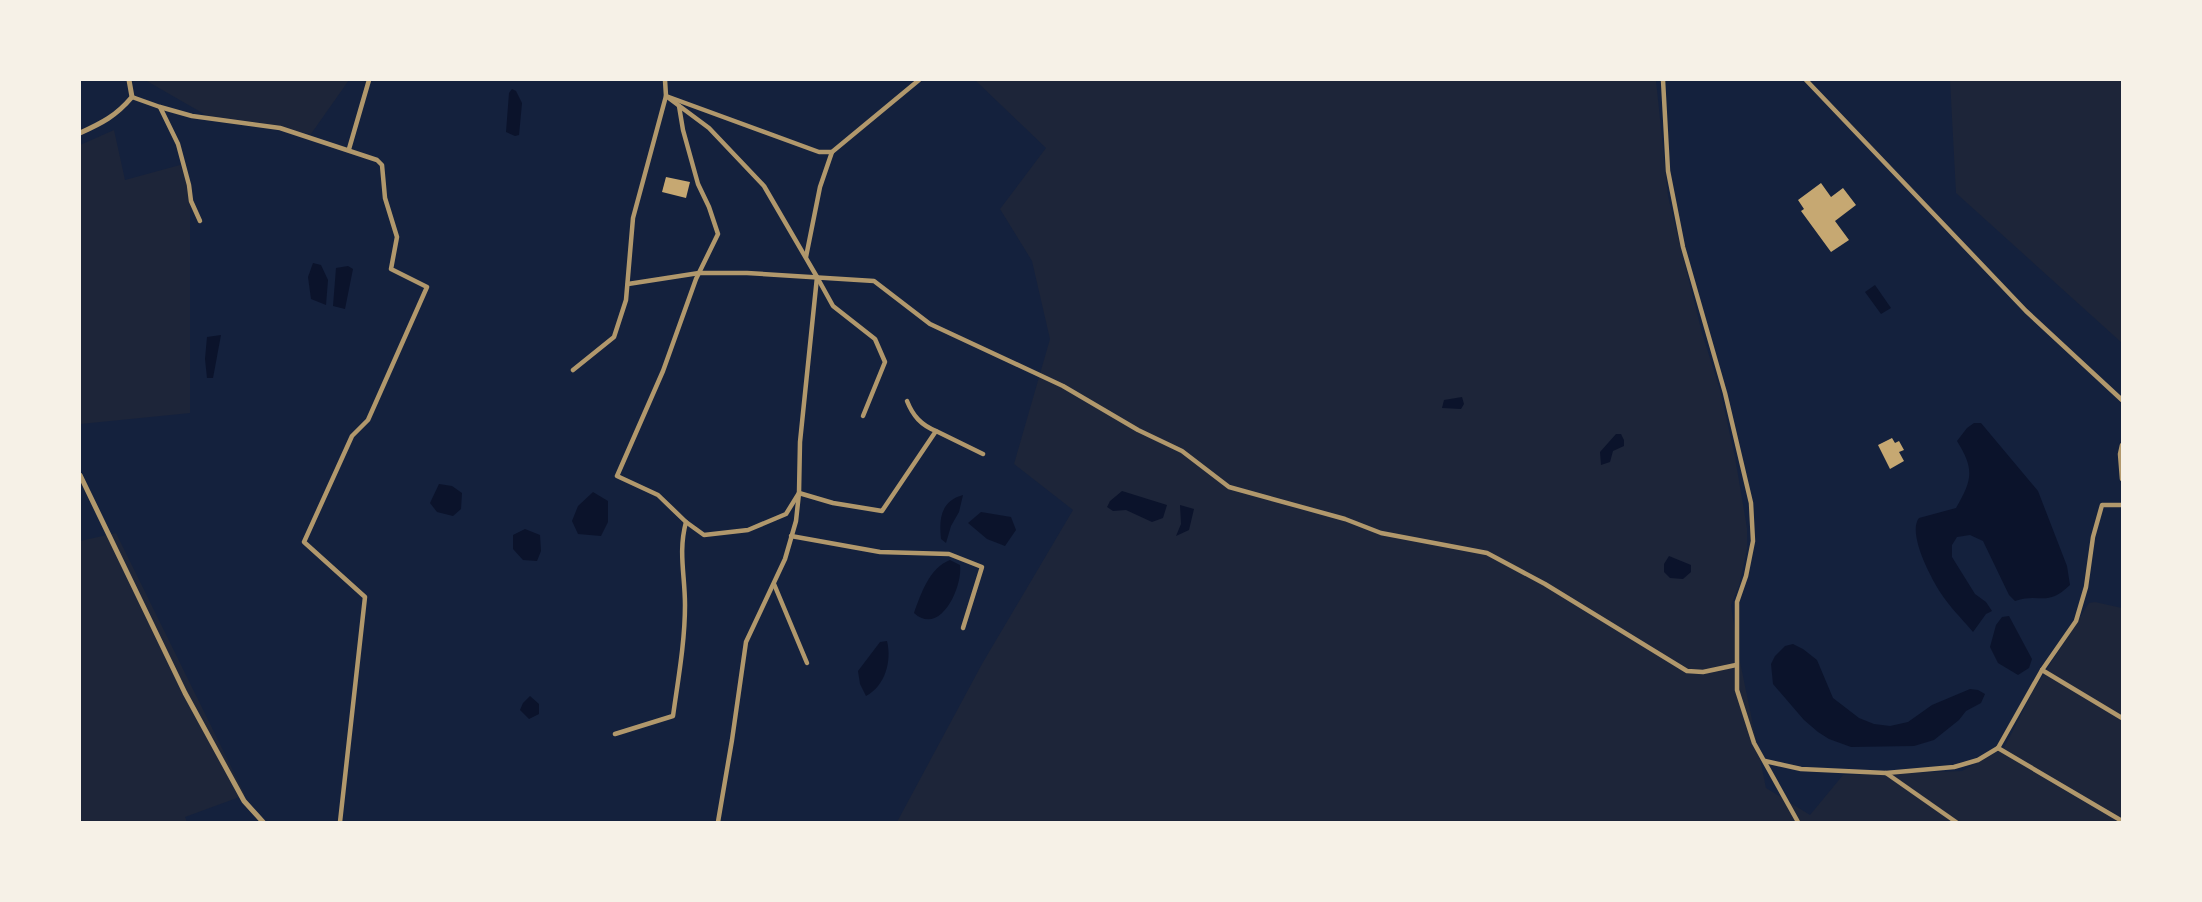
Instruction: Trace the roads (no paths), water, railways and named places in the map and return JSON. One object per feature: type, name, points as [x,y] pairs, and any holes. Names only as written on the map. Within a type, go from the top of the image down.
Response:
[{"type":"street","points":[[129,80],[132,97]]},
{"type":"street","points":[[349,149],[369,80]]},
{"type":"street","points":[[573,370],[614,337],[626,300],[633,218],[666,96],[665,80]]},
{"type":"street","points":[[806,257],[820,187],[832,152],[919,80]]},
{"type":"street","points":[[1663,80],[1668,171],[1683,247],[1725,393],[1751,503],[1753,541],[1746,576],[1737,602],[1737,690],[1754,743],[1798,822]]},
{"type":"street","points":[[1806,80],[2026,311],[2122,400]]},
{"type":"street","points":[[666,96],[709,128],[764,186],[833,306],[874,339],[885,362],[862,416]]},
{"type":"street","points":[[666,96],[819,153],[832,152]]},
{"type":"street","points":[[132,97],[192,116],[280,128],[377,160],[382,165],[385,198],[397,237],[391,269],[427,287],[368,420],[352,436],[304,542],[365,597],[340,822]]},
{"type":"street","points":[[80,133],[108,120],[132,97]]},
{"type":"street","points":[[679,106],[698,184],[718,234],[699,273],[663,371],[617,476],[658,495],[686,522],[704,535],[748,530],[786,514],[799,493]]},
{"type":"street","points":[[160,107],[178,144],[191,201],[200,221]]},
{"type":"street","points":[[628,284],[699,273],[874,281],[930,324],[1063,386],[1138,430],[1182,451],[1229,487],[1345,519],[1381,533],[1487,553],[1545,584],[1687,671],[1703,672],[1736,665]]},
{"type":"street","points":[[718,822],[746,642],[785,559],[799,493],[800,442],[817,277]]},
{"type":"street","points":[[2021,318],[2026,311]]},
{"type":"street","points":[[908,401],[911,411],[922,425],[983,454]]},
{"type":"street","points":[[799,493],[833,503],[882,511],[936,431]]},
{"type":"street","points":[[2122,445],[2120,454],[2122,479]]},
{"type":"street","points":[[80,476],[185,693],[244,801],[263,822]]},
{"type":"street","points":[[1765,761],[1801,769],[1886,773],[1954,767],[1977,760],[1998,748],[2042,670],[2076,621],[2086,587],[2093,537],[2102,505],[2122,505]]},
{"type":"street","points":[[615,734],[673,716],[685,606],[681,542],[686,522]]},
{"type":"street","points":[[791,536],[880,552],[949,554],[982,567],[963,628]]},
{"type":"street","points":[[774,584],[807,663]]},
{"type":"street","points":[[2042,670],[2122,718]]},
{"type":"street","points":[[1998,748],[2122,821]]},
{"type":"street","points":[[1886,773],[1956,822]]}]
